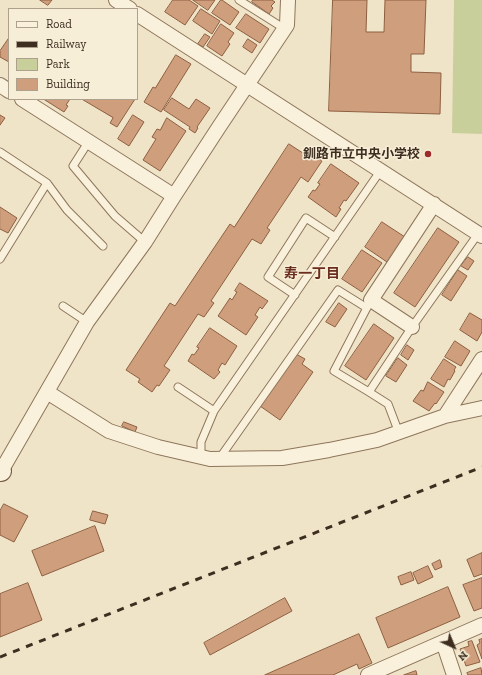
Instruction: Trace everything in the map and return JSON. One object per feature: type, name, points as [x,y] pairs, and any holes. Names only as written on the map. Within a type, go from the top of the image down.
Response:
[{"type":"street","points":[[116,0],[128,8]]},
{"type":"street","points":[[0,472],[87,322],[145,242],[287,26],[288,0]]},
{"type":"street","points":[[138,15],[480,235]]},
{"type":"street","points":[[24,100],[174,196]]},
{"type":"street","points":[[412,327],[369,304],[434,204]]},
{"type":"street","points":[[445,416],[482,359]]},
{"type":"street","points":[[47,392],[109,431],[158,447],[210,459],[282,458],[329,450],[376,440],[445,416],[482,408]]},
{"type":"street","points":[[368,675],[482,625]]},
{"type":"street","points":[[443,642],[454,675]]},
{"type":"lane","points":[[239,0],[285,29]]},
{"type":"lane","points":[[88,141],[73,166],[115,216],[145,242]]},
{"type":"lane","points":[[0,152],[47,183],[67,210],[103,246]]},
{"type":"lane","points":[[201,457],[201,442],[214,411],[381,170]]},
{"type":"lane","points":[[0,259],[47,183]]},
{"type":"lane","points":[[295,295],[268,277],[306,218],[335,237]]},
{"type":"lane","points":[[369,392],[412,327],[480,235]]},
{"type":"lane","points":[[219,459],[338,290],[369,304],[334,371],[388,404],[399,433]]},
{"type":"lane","points":[[63,306],[87,322]]},
{"type":"lane","points":[[178,388],[214,411]]},
{"type":"green space","points":[[454,0],[482,0],[482,134],[452,133]]},
{"type":"building","points":[[40,0],[52,0],[48,5]]},
{"type":"building","points":[[173,0],[189,0],[198,6],[185,25],[165,12]]},
{"type":"building","points":[[193,0],[215,0],[208,10]]},
{"type":"building","points":[[221,0],[239,12],[230,25],[212,13]]},
{"type":"building","points":[[253,0],[272,0],[275,2],[271,6],[273,8],[269,14],[252,2]]},
{"type":"building","points":[[333,0],[367,0],[366,32],[384,32],[385,0],[426,0],[424,54],[411,54],[411,72],[441,73],[440,114],[329,111]]},
{"type":"building","points":[[201,9],[220,21],[212,34],[193,21]]},
{"type":"building","points":[[246,14],[269,29],[260,43],[236,28]]},
{"type":"building","points":[[221,24],[234,33],[228,42],[230,44],[222,56],[207,46]]},
{"type":"building","points":[[205,34],[210,37],[203,47],[198,44]]},
{"type":"building","points":[[8,39],[8,61],[0,57],[0,51]]},
{"type":"building","points":[[248,39],[257,45],[252,53],[243,47]]},
{"type":"building","points":[[176,55],[191,64],[161,112],[144,102],[153,87],[155,88]]},
{"type":"building","points":[[172,98],[189,109],[196,99],[210,108],[197,127],[198,128],[195,133],[189,129],[190,127],[164,110]]},
{"type":"building","points":[[45,100],[69,100],[66,105],[68,106],[64,112]]},
{"type":"building","points":[[84,100],[134,100],[117,127],[110,123],[113,118]]},
{"type":"building","points":[[0,115],[5,118],[0,125]]},
{"type":"building","points":[[133,115],[144,122],[129,146],[118,139]]},
{"type":"building","points":[[167,118],[186,131],[160,171],[143,160],[156,139],[152,137],[157,129],[160,130]]},
{"type":"building","points":[[289,144],[309,157],[311,153],[322,161],[308,182],[301,177],[267,228],[270,230],[261,244],[252,239],[211,301],[214,303],[204,317],[198,314],[164,366],[170,370],[159,386],[157,385],[152,392],[138,382],[140,379],[126,370],[170,303],[175,306],[230,224],[234,227]]},
{"type":"building","points":[[331,164],[359,183],[346,201],[344,200],[336,217],[308,197],[320,184],[318,183]]},
{"type":"building","points":[[0,207],[17,218],[8,233],[0,229]]},
{"type":"building","points":[[382,222],[405,237],[387,262],[365,247]]},
{"type":"building","points":[[438,228],[459,242],[415,307],[394,293]]},
{"type":"building","points":[[362,250],[382,263],[362,292],[342,279]]},
{"type":"building","points":[[468,257],[474,261],[468,270],[461,266]]},
{"type":"building","points":[[458,270],[467,276],[451,301],[442,295]]},
{"type":"building","points":[[240,283],[268,301],[262,309],[260,307],[255,315],[258,317],[246,335],[218,316],[230,298],[232,300]]},
{"type":"building","points":[[339,303],[347,309],[335,327],[326,322]]},
{"type":"building","points":[[470,313],[482,320],[482,332],[477,341],[460,330]]},
{"type":"building","points":[[374,324],[394,338],[366,380],[345,366]]},
{"type":"building","points":[[210,328],[237,346],[225,365],[222,363],[218,370],[220,372],[214,379],[188,361],[192,354],[194,355],[199,348],[197,347]]},
{"type":"building","points":[[455,341],[470,351],[461,366],[445,357]]},
{"type":"building","points":[[407,345],[414,350],[408,360],[401,355]]},
{"type":"building","points":[[296,354],[305,359],[302,364],[313,372],[280,420],[260,406]]},
{"type":"building","points":[[398,358],[407,365],[396,382],[386,376]]},
{"type":"building","points":[[444,359],[456,367],[450,380],[448,379],[444,387],[431,379]]},
{"type":"building","points":[[428,382],[444,392],[429,411],[413,401],[421,390],[423,391]]},
{"type":"building","points":[[124,422],[137,427],[135,432],[122,426]]},
{"type":"building","points":[[4,504],[28,516],[14,542],[0,535],[0,511]]},
{"type":"building","points":[[93,511],[108,515],[105,524],[90,520]]},
{"type":"building","points":[[95,526],[104,551],[42,576],[32,551]]},
{"type":"building","points":[[482,553],[482,574],[474,577],[467,560]]},
{"type":"building","points":[[440,560],[442,567],[435,570],[432,564]]},
{"type":"building","points":[[428,566],[433,577],[418,584],[413,573]]},
{"type":"building","points":[[411,572],[414,580],[401,585],[398,577]]},
{"type":"building","points":[[482,578],[482,608],[474,611],[463,585]]},
{"type":"building","points":[[28,583],[42,620],[0,637],[0,594]]},
{"type":"building","points":[[448,587],[460,617],[388,648],[376,618]]},
{"type":"building","points":[[285,598],[292,611],[210,655],[204,643]]},
{"type":"building","points":[[359,634],[372,663],[359,669],[357,664],[333,675],[265,675]]},
{"type":"building","points":[[482,639],[482,659],[477,645],[480,643],[479,640]]},
{"type":"building","points":[[472,641],[480,662],[466,666],[460,649],[469,646],[468,642]]},
{"type":"building","points":[[481,668],[482,675],[468,675],[467,673]]},
{"type":"building","points":[[416,671],[417,675],[404,675]]},
{"type":"railway","points":[[0,657],[482,467]]},
{"type":"place","name":"釧路市立中央小学校","points":[[428,154]]},
{"type":"district","name":"寿一丁目","points":[[312,274]]}]
